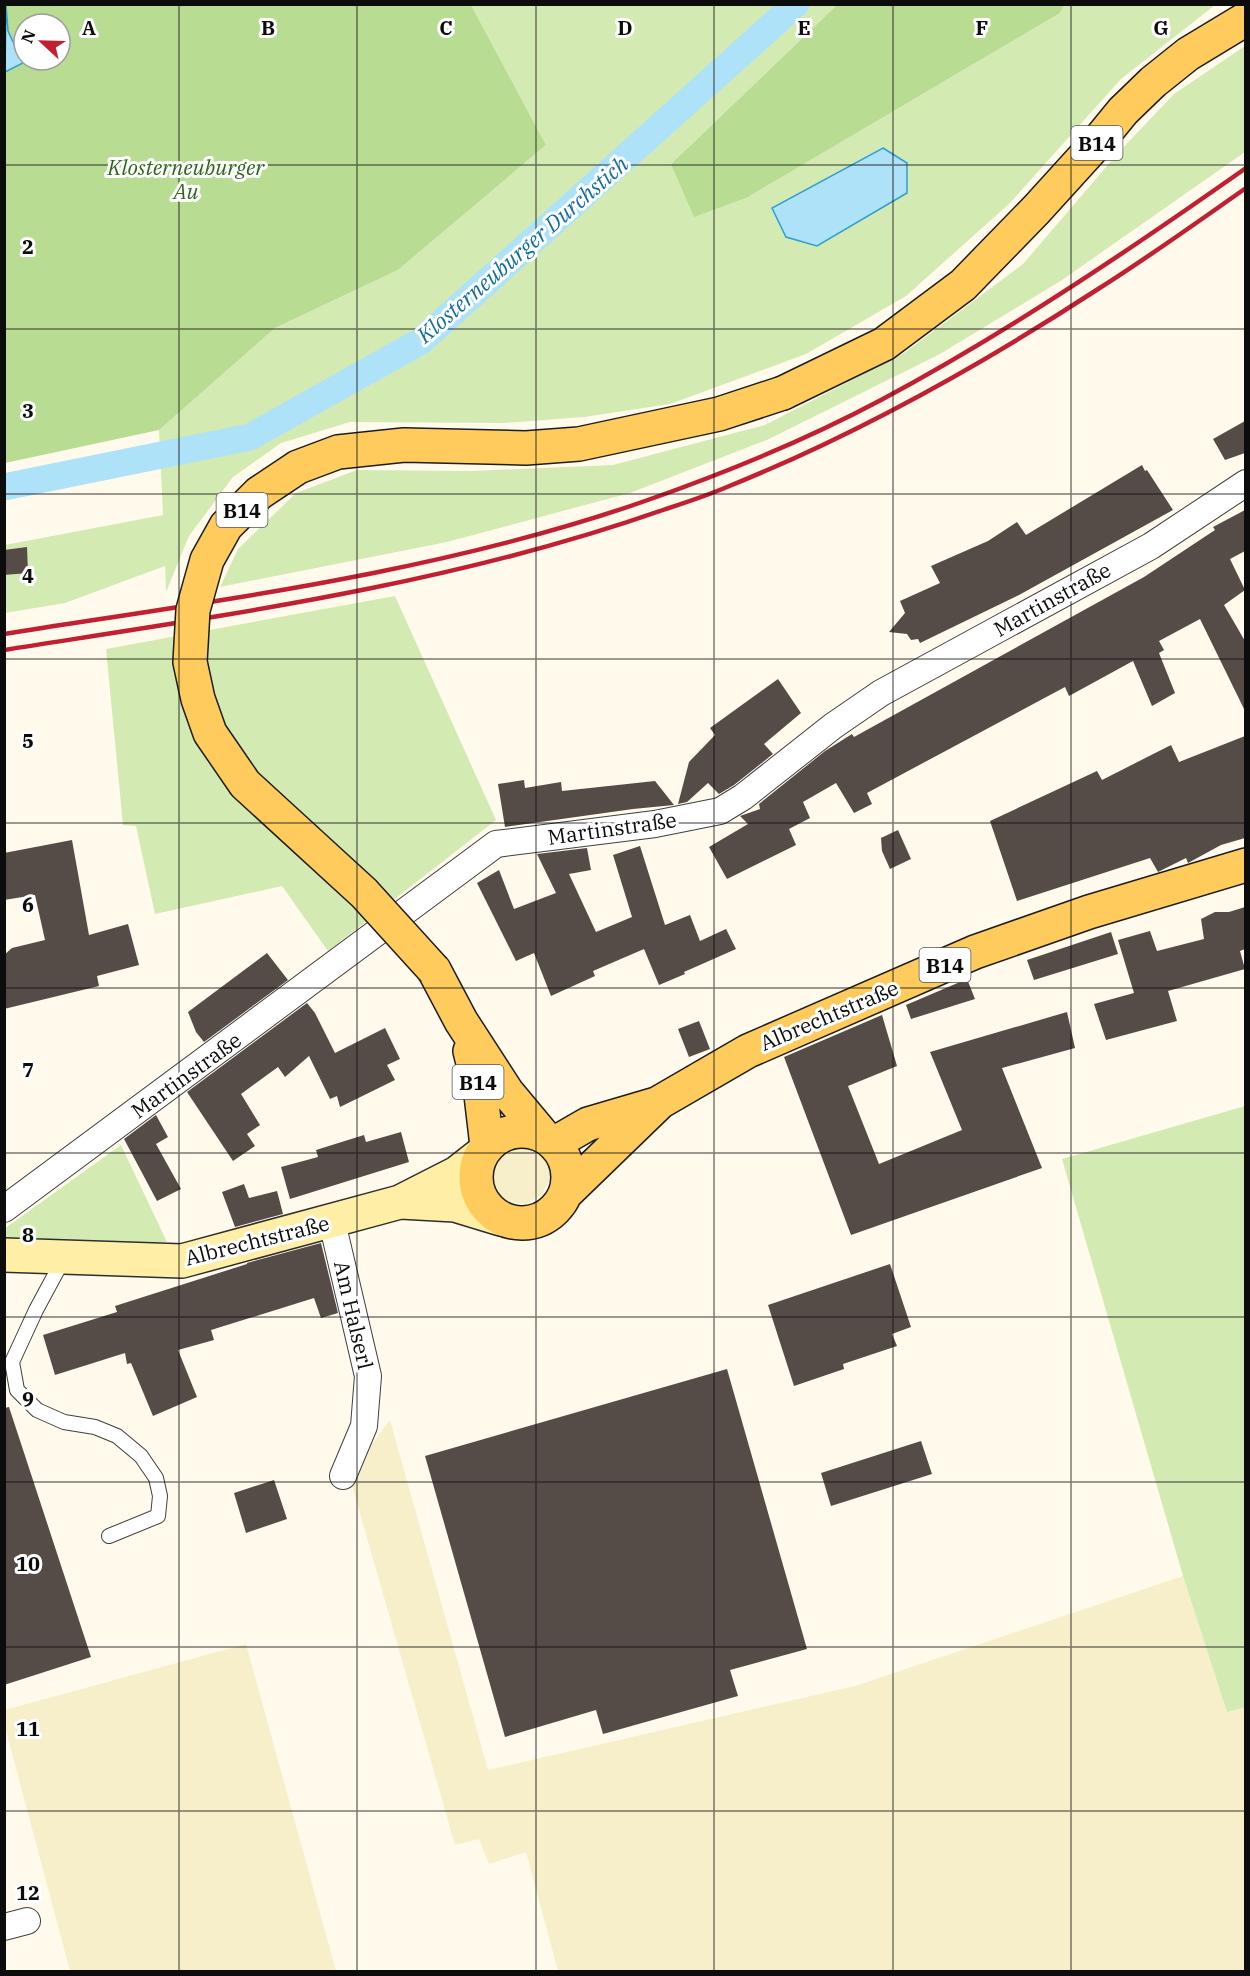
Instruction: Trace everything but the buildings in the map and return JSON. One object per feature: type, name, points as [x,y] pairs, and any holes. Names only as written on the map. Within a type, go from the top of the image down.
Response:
[{"type":"main road","name":"B14","points":[[461,1021],[481,1095],[484,1150],[476,1169],[477,1190],[484,1205],[501,1219],[518,1224],[535,1222],[551,1214],[562,1202],[566,1193],[567,1166],[548,1138],[507,1092],[461,1021],[434,970],[364,893],[245,784],[210,733],[198,699],[190,662],[193,610],[207,560],[226,526],[259,493],[298,467],[338,452],[404,444],[471,448],[526,448],[579,444],[719,414],[783,393],[884,344],[963,285],[1036,210],[1123,111],[1153,82],[1188,54],[1245,19]]},
{"type":"main road","name":"Albrechtstraße","points":[[548,1138],[660,1102],[748,1051],[975,952],[1089,912],[1245,865]]},
{"type":"main road","name":"Albrechtstraße","points":[[566,1193],[660,1102]]},
{"type":"main road","points":[[484,1150],[502,1136],[517,1131],[548,1138]]},
{"type":"main road","name":"Albrechtstraße","points":[[4,1256],[182,1261],[400,1202],[457,1173],[484,1150]]},
{"type":"main road","name":"Albrechtstraße","points":[[400,1202],[455,1205],[501,1219]]},
{"type":"street","name":"Martinstraße","points":[[4,1209],[496,844],[655,824],[720,811],[743,797],[833,726],[881,693],[1151,546],[1245,483]]},
{"type":"street","name":"Am Halserl","points":[[332,1222],[368,1376],[363,1426],[343,1476]]},
{"type":"lane","points":[[64,1258],[8,1364],[17,1390],[37,1410],[64,1422],[95,1427],[117,1436],[141,1456],[156,1478],[159,1496],[158,1516],[109,1536]]},
{"type":"shaded area","points":[[529,1142],[542,1149],[551,1162],[551,1177],[542,1195],[527,1204],[507,1202],[494,1193],[488,1180],[489,1168],[501,1153],[516,1144]]},
{"type":"shaded area","points":[[390,1420],[488,1770],[855,1686],[1183,1576],[1227,1712],[1245,1707],[1245,1971],[558,1971],[526,1852],[489,1864],[479,1839],[455,1845],[349,1475]]},
{"type":"shaded area","points":[[246,1644],[336,1971],[70,1971],[5,1727],[5,1710]]},
{"type":"green space","name":"Klosterneuburger Au","points":[[6,5],[471,5],[546,145],[398,270],[275,328],[159,430],[5,463],[4,72],[12,68],[12,72],[72,72],[72,12],[12,12],[12,40],[8,31]]},
{"type":"green space","points":[[471,5],[837,5],[671,164],[748,197],[1060,13],[1064,5],[1215,5],[1121,79],[1009,204],[906,296],[806,354],[670,404],[584,417],[505,423],[350,422],[281,443],[233,477],[189,536],[166,592],[165,566],[65,603],[5,613],[5,545],[163,515],[159,430],[275,328],[398,270],[546,145]]},
{"type":"green space","points":[[837,5],[1064,5],[1060,13],[748,197],[694,217],[671,164]]},
{"type":"green space","points":[[1245,46],[1245,152],[1062,280],[940,354],[769,439],[630,493],[447,542],[220,587],[238,549],[296,493],[357,470],[471,471],[613,465],[765,425],[904,353],[1023,264],[1118,153],[1174,94]]},
{"type":"green space","points":[[395,596],[496,820],[328,951],[282,886],[155,914],[136,826],[123,825],[106,649]]},
{"type":"green space","points":[[1245,1106],[1246,1707],[1227,1712],[1183,1576],[1062,1159]]},
{"type":"green space","points":[[121,1145],[167,1242],[5,1247],[4,1229]]},
{"type":"water","points":[[6,5],[8,31],[12,40],[12,68],[5,72]]},
{"type":"water","points":[[883,148],[907,163],[907,193],[817,246],[786,237],[772,208]]},
{"type":"waterway","name":"Klosterneuburger Durchstich","points":[[4,487],[250,437],[421,341],[796,4]]},
{"type":"railway","points":[[4,634],[247,596],[408,566],[567,526],[705,479],[824,429],[975,347],[1067,290],[1246,168]]},
{"type":"railway","points":[[4,650],[254,610],[419,578],[501,559],[583,536],[679,505],[775,467],[869,422],[961,373],[1114,279],[1246,188]]}]
